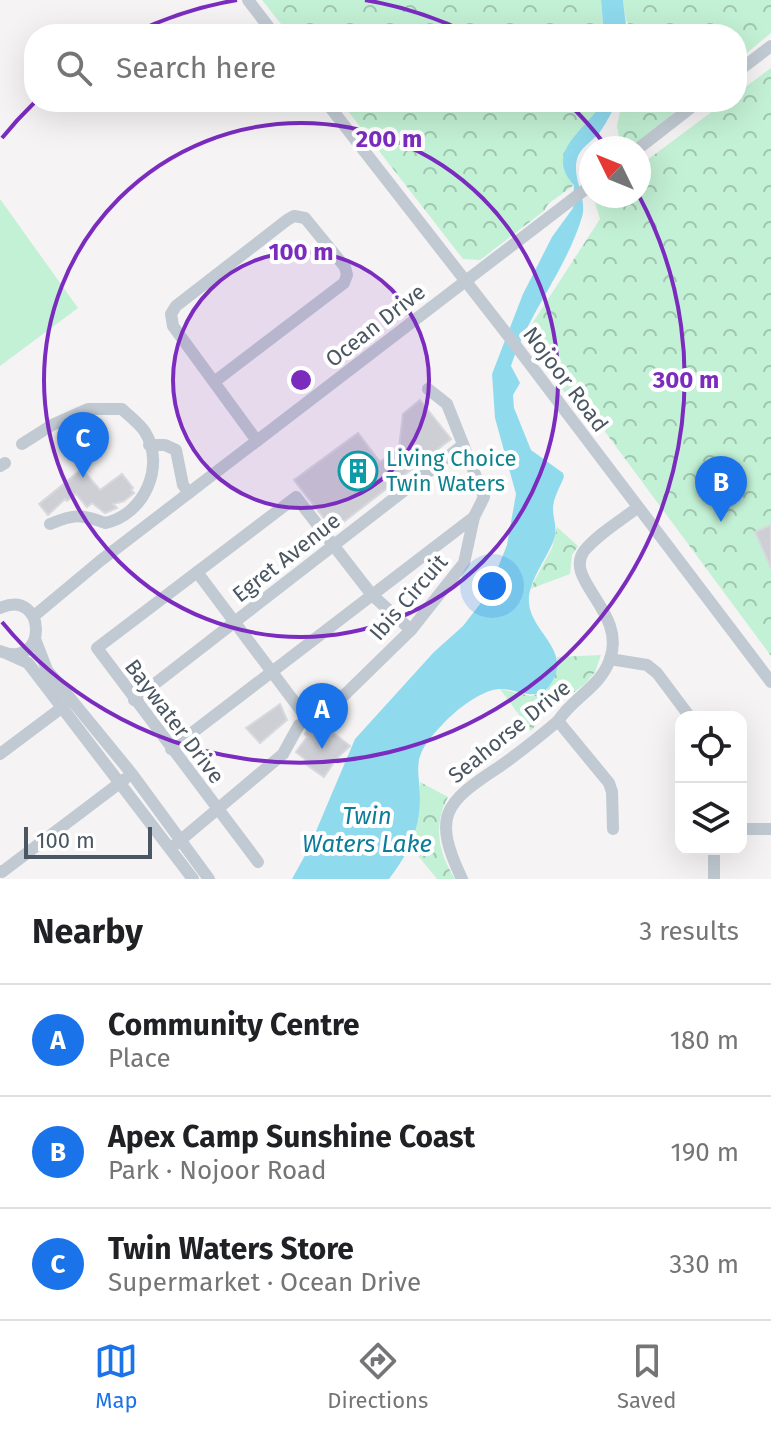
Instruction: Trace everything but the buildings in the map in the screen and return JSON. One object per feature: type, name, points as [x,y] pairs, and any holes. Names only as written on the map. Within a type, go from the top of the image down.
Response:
[{"type":"street","points":[[248,0],[266,24]]},
{"type":"street","points":[[747,64],[771,46]]},
{"type":"street","name":"Nojoor Road","points":[[334,112],[771,682]]},
{"type":"street","points":[[651,139],[685,112]]},
{"type":"street","name":"Ocean Drive","points":[[34,616],[56,595],[579,194]]},
{"type":"street","points":[[214,382],[344,283],[347,275],[345,267],[305,218],[294,216],[287,220],[173,310],[171,318],[173,326],[257,441]]},
{"type":"street","name":"Ibis Circuit","points":[[175,845],[283,754],[303,718],[328,711],[411,630],[464,563],[474,517],[484,497],[447,404],[428,389]]},
{"type":"street","points":[[22,444],[52,425],[88,409],[122,409],[145,432],[155,465],[147,492],[124,515],[105,523],[71,515],[50,524]]},
{"type":"street","points":[[149,445],[165,445],[176,450],[179,473],[189,493]]},
{"type":"street","name":"Egret Avenue","points":[[134,700],[463,445]]},
{"type":"street","name":"Baywater Drive","points":[[258,862],[97,648],[296,497],[333,545]]},
{"type":"street","points":[[637,508],[593,542],[582,554],[579,567],[583,580],[604,607],[610,623],[613,642],[610,659],[647,665],[657,673],[686,711]]},
{"type":"street","points":[[171,749],[474,517]]},
{"type":"street","points":[[333,545],[372,595],[411,630]]},
{"type":"street","points":[[197,572],[273,671],[303,718]]},
{"type":"street","points":[[0,608],[21,606],[34,616],[37,632],[29,648],[19,653],[4,652]]},
{"type":"street","points":[[35,639],[65,705],[120,782],[209,879]]},
{"type":"street","points":[[4,652],[28,663],[132,774],[193,879]]},
{"type":"street","name":"Seahorse Drive","points":[[462,879],[451,856],[446,834],[455,801],[469,786],[558,721],[599,678],[610,659]]},
{"type":"street","points":[[0,754],[65,705]]},
{"type":"street","points":[[558,721],[609,783],[613,829]]},
{"type":"street","points":[[2,874],[132,774]]},
{"type":"street","points":[[747,829],[771,829]]},
{"type":"street","points":[[714,855],[714,879]]},
{"type":"green space","points":[[262,0],[601,0],[603,24],[281,24]]},
{"type":"green space","points":[[623,0],[771,0],[771,33],[747,53],[747,24],[628,24]]},
{"type":"green space","points":[[771,68],[771,656],[603,429],[596,434],[535,353],[538,339],[526,333],[600,219],[597,208],[651,208],[651,157],[712,112],[747,112],[747,86]]},
{"type":"green space","points":[[349,112],[596,112],[566,152],[563,162],[574,185],[480,260],[463,259]]},
{"type":"green space","points":[[620,112],[675,112],[646,136],[619,136]]},
{"type":"green space","points":[[0,199],[78,308],[0,366]]},
{"type":"green space","points":[[557,527],[578,546],[572,555],[570,574],[530,589],[552,548]]},
{"type":"green space","points":[[601,655],[595,672],[586,683],[541,718],[531,731],[500,689],[531,696],[542,693],[557,670],[557,657]]},
{"type":"green space","points":[[420,782],[448,797],[439,828],[441,849],[455,879],[437,879],[410,846],[419,810]]},
{"type":"water","points":[[601,0],[623,0],[626,24],[603,24]]},
{"type":"water","name":"Twin Waters Lake","points":[[595,112],[612,112],[596,136],[579,136],[576,172],[582,217],[567,255],[527,328],[511,366],[520,383],[513,395],[514,408],[531,450],[563,473],[564,477],[553,505],[555,536],[529,595],[531,613],[557,659],[553,680],[540,693],[526,694],[501,689],[479,696],[453,714],[431,737],[418,767],[420,798],[415,831],[389,879],[292,879],[308,850],[355,739],[434,652],[463,626],[487,595],[507,545],[516,494],[495,418],[492,374],[523,294],[552,237],[573,208],[574,185],[565,173],[565,151]]},
{"type":"place","name":"Living Choice Twin Waters","points":[[358,471]]},
{"type":"place","name":"Twin Waters Store","points":[[83,478]]},
{"type":"place","name":"Apex Camp Sunshine Coast","points":[[721,522]]},
{"type":"place","name":"Community Centre","points":[[322,749]]}]
